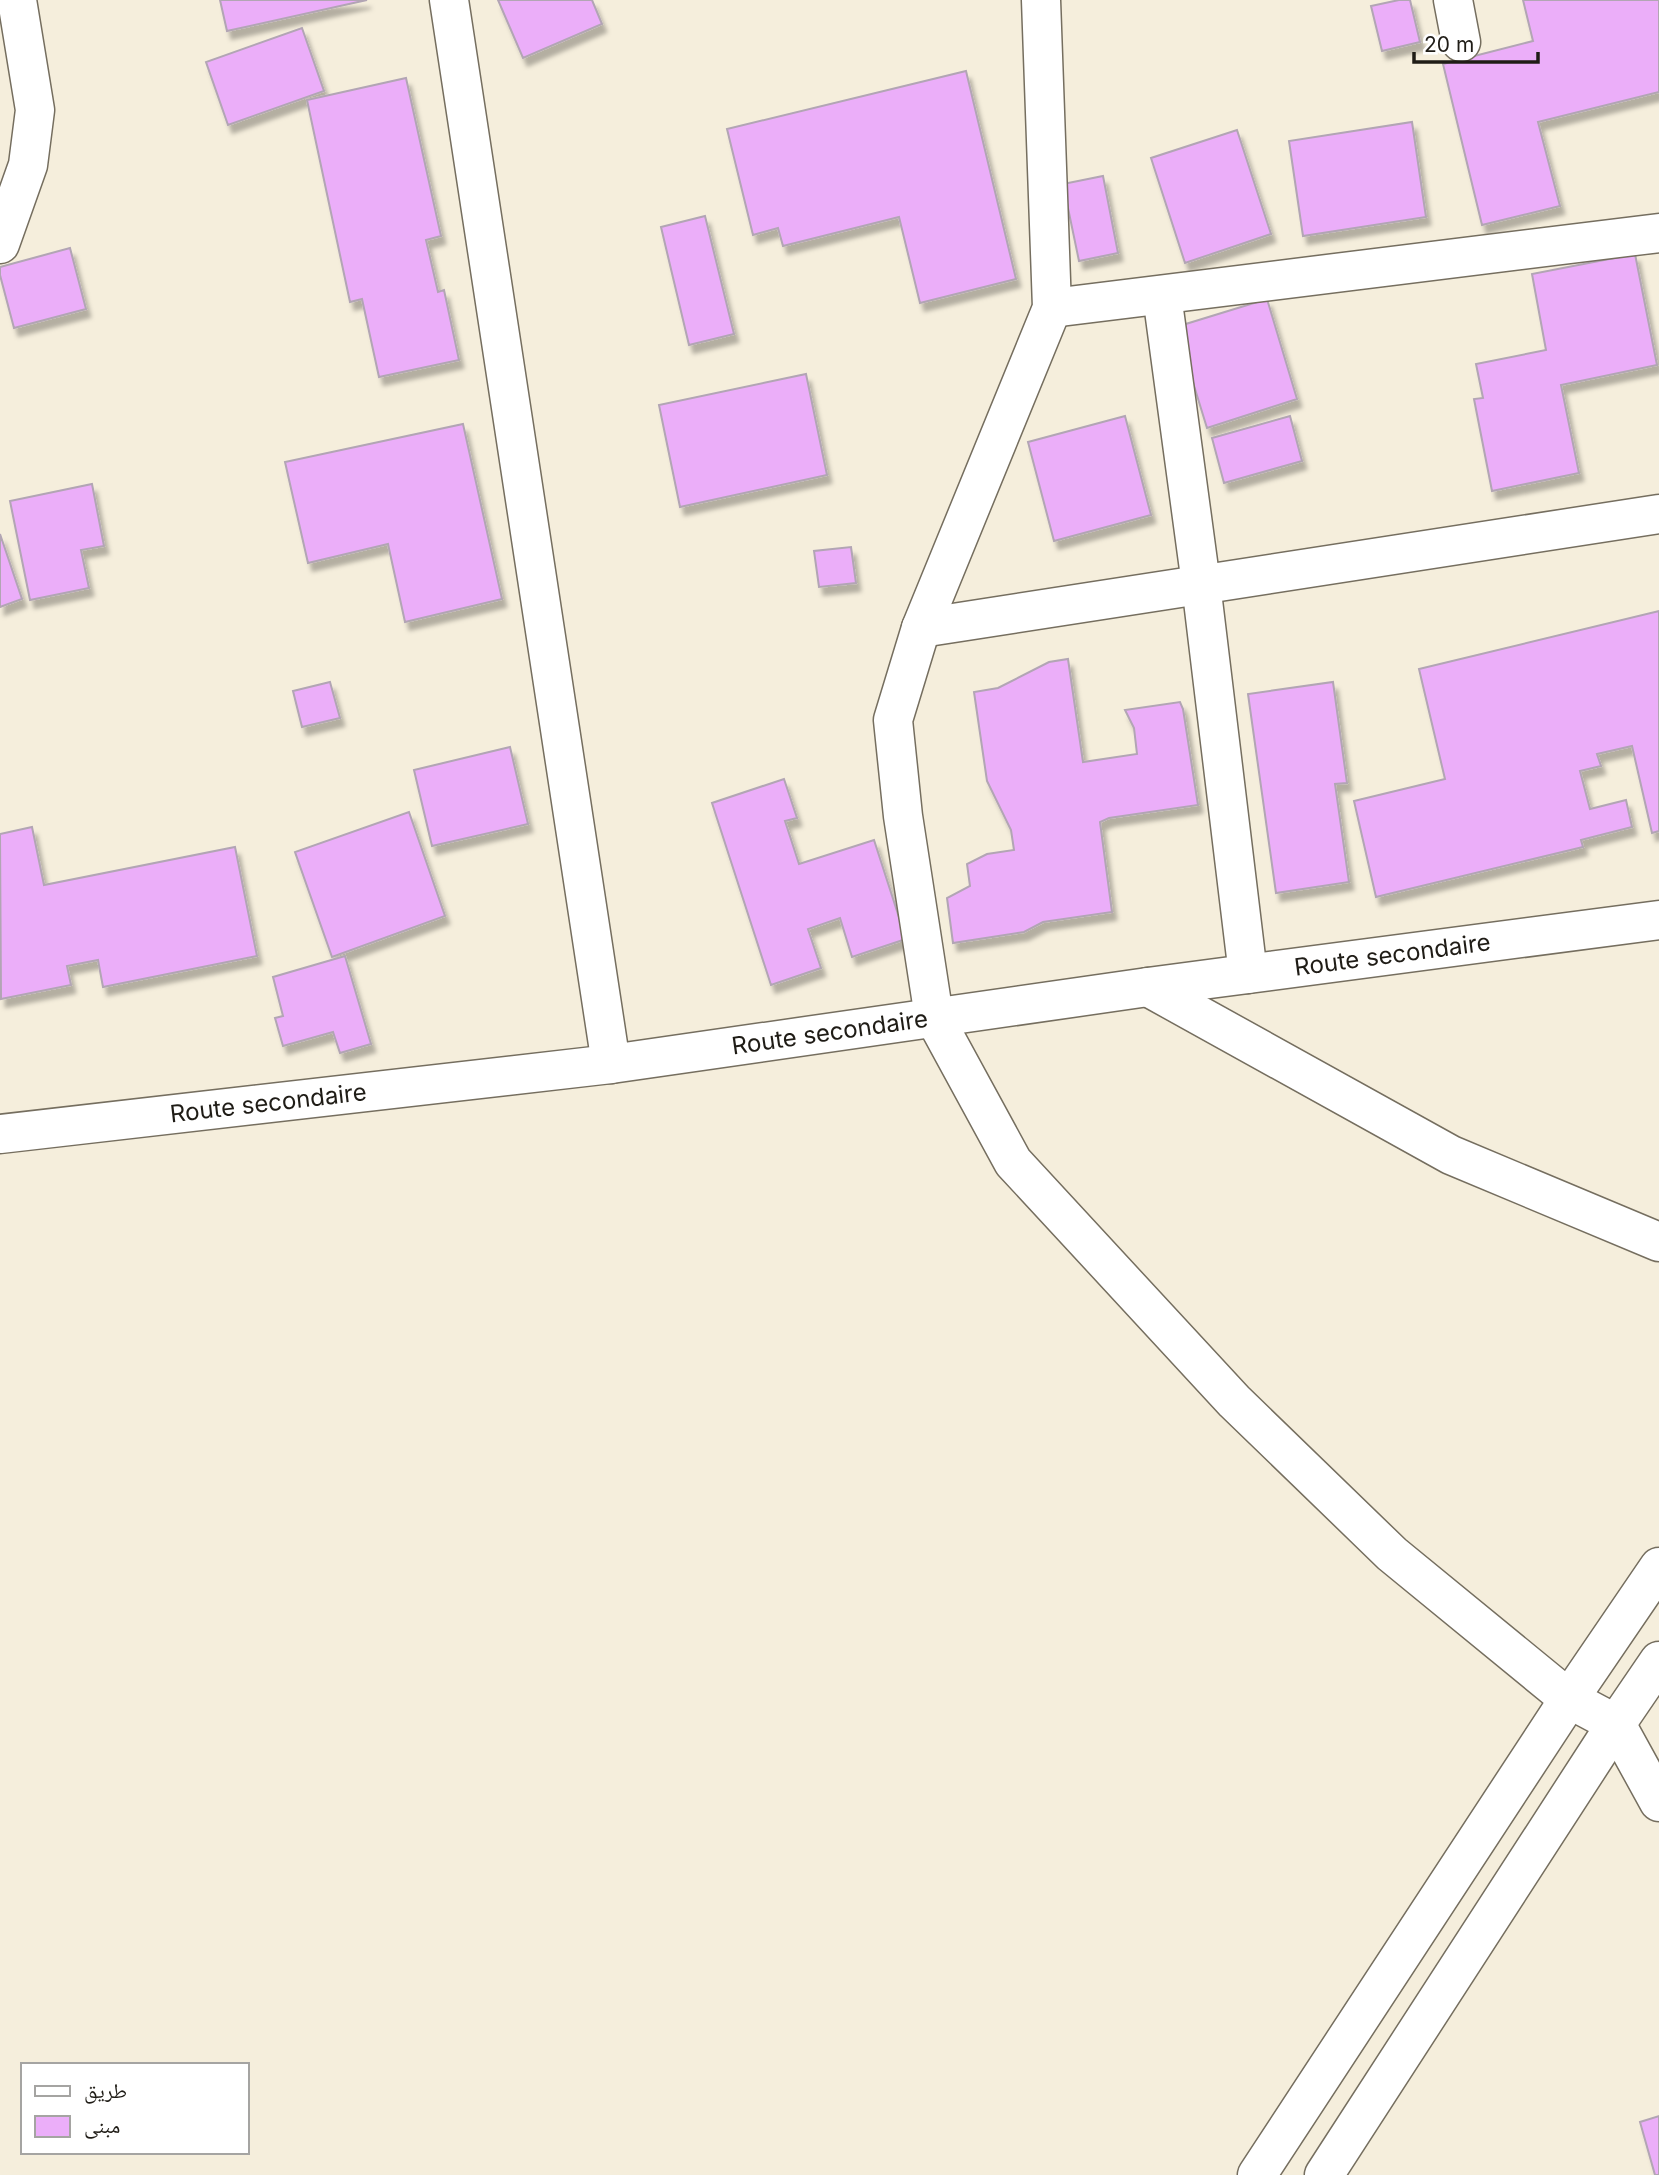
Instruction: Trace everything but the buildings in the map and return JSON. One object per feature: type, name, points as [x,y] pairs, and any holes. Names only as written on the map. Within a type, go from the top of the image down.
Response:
[{"type":"street","points":[[0,244],[28,165],[35,110],[17,0]]},
{"type":"street","points":[[449,0],[611,1064]]},
{"type":"street","points":[[1041,0],[1052,308],[921,628],[894,720],[903,816],[934,1017],[1013,1162],[1234,1401],[1392,1554],[1569,1699],[1616,1724],[1659,1802]]},
{"type":"street","points":[[1453,0],[1461,42]]},
{"type":"street","points":[[1052,308],[1659,233]]},
{"type":"street","points":[[1162,295],[1201,584],[1248,974]]},
{"type":"street","points":[[921,628],[1659,514]]},
{"type":"street","name":"Route secondaire","points":[[0,1134],[611,1064],[1147,987],[1659,920]]},
{"type":"street","points":[[1147,987],[1451,1155],[1610,1224],[1659,1242]]},
{"type":"street","points":[[1257,2175],[1569,1699],[1659,1567]]},
{"type":"street","points":[[1324,2175],[1659,1661]]}]
